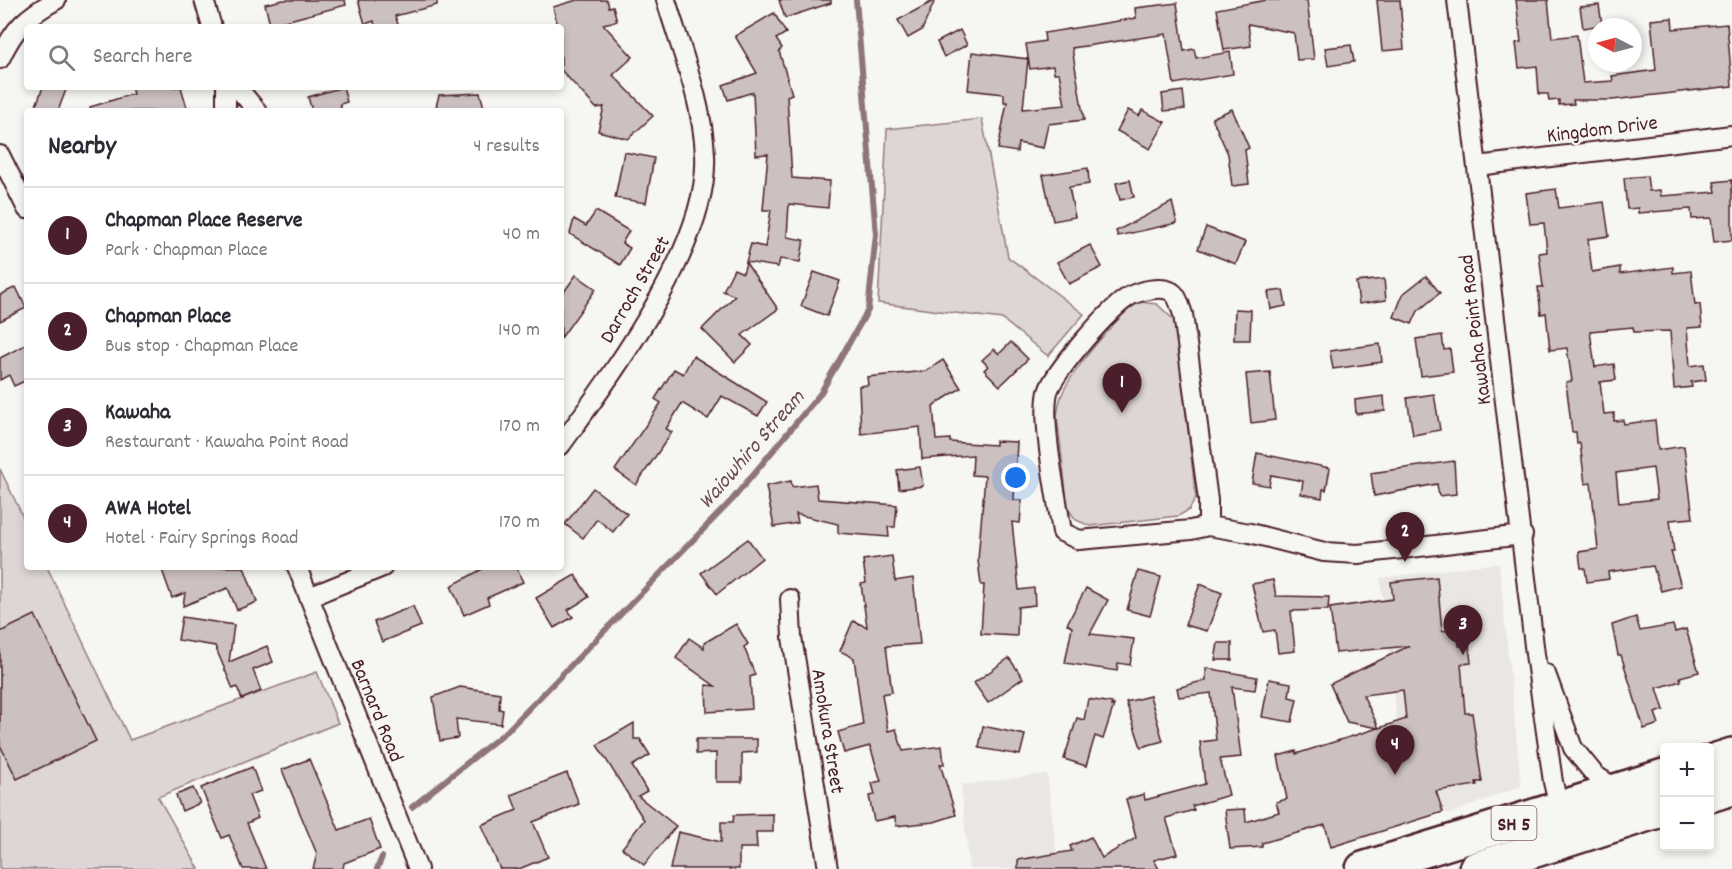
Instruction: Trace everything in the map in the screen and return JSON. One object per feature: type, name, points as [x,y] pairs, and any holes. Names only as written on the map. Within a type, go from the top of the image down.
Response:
[{"type":"highway","points":[[1714,761],[1732,755]]},
{"type":"highway","name":"SH 5","points":[[1363,869],[1660,777]]},
{"type":"highway","points":[[1714,794],[1732,788]]},
{"type":"highway","name":"SH 5","points":[[1476,869],[1660,810]]},
{"type":"street","points":[[0,59],[10,36],[28,15],[56,0]]},
{"type":"street","points":[[204,0],[211,24]]},
{"type":"street","name":"Darroch Street","points":[[564,442],[600,390],[676,269],[693,225],[702,192],[705,155],[698,111],[666,0]]},
{"type":"street","name":"Kawaha Point Road","points":[[1457,0],[1535,654],[1558,808],[1567,840]]},
{"type":"street","points":[[226,90],[226,108]]},
{"type":"street","points":[[240,90],[254,108]]},
{"type":"street","name":"Kingdom Drive","points":[[1477,166],[1732,135]]},
{"type":"street","points":[[0,155],[24,203]]},
{"type":"street","points":[[1208,526],[1208,500],[1183,314],[1176,296],[1170,291],[1158,289],[1131,295],[1117,306],[1062,366],[1048,391],[1046,419],[1062,532],[1079,540],[1191,530],[1208,526],[1250,533],[1324,552],[1358,554],[1522,535]]},
{"type":"street","name":"Barnard Road","points":[[298,570],[418,869]]},
{"type":"street","points":[[309,597],[376,570]]},
{"type":"street","name":"Amokura Street","points":[[790,600],[792,637],[828,869]]},
{"type":"street","name":"Kawaha Point Road","points":[[1535,654],[1550,682],[1564,731],[1573,748],[1595,775],[1618,790]]},
{"type":"shaded area","points":[[982,119],[1008,257],[1084,314],[1048,356],[1002,319],[878,303],[887,129]]},
{"type":"shaded area","points":[[1139,302],[1157,304],[1175,321],[1196,498],[1189,510],[1178,516],[1090,526],[1076,520],[1068,509],[1057,416],[1059,404],[1066,387],[1095,345],[1119,319]]},
{"type":"shaded area","points":[[0,469],[24,519],[24,570],[48,570],[130,740],[317,672],[338,723],[158,797],[199,869],[0,869]]},
{"type":"shaded area","points":[[1499,563],[1521,786],[1449,814],[1443,812],[1413,719],[1397,722],[1380,578]]},
{"type":"shaded area","points":[[1047,774],[1058,869],[969,869],[961,785]]},
{"type":"building","points":[[283,0],[345,0],[346,5],[270,24],[265,4]]},
{"type":"building","points":[[358,0],[437,0],[437,5],[395,16],[398,24],[374,24],[374,21],[365,24]]},
{"type":"building","points":[[577,0],[607,0],[609,7],[613,6],[617,21],[603,24],[633,57],[613,75],[653,116],[628,139],[598,131],[604,107],[596,108],[564,73],[564,24],[557,24],[553,7]]},
{"type":"building","points":[[779,0],[831,0],[831,3],[785,18]]},
{"type":"building","points":[[935,0],[922,30],[908,38],[898,20]]},
{"type":"building","points":[[1267,0],[1307,0],[1314,59],[1297,60],[1294,33],[1248,24],[1251,46],[1224,50],[1217,9]]},
{"type":"building","points":[[1377,0],[1400,0],[1404,49],[1382,51]]},
{"type":"building","points":[[1516,0],[1548,0],[1552,38],[1577,35],[1583,83],[1613,81],[1612,76],[1656,70],[1651,20],[1672,18],[1673,29],[1727,24],[1732,86],[1612,100],[1573,100],[1574,104],[1559,105],[1559,100],[1549,101],[1548,94],[1539,94],[1537,66],[1519,68],[1516,43],[1521,42]]},
{"type":"building","points":[[1177,3],[1184,51],[1194,49],[1196,58],[1230,52],[1233,74],[1174,84],[1166,34],[1072,48],[1084,120],[1048,124],[1043,148],[1018,143],[1017,152],[998,149],[1007,102],[1004,102],[1004,94],[968,90],[972,52],[1028,59],[1023,109],[1065,105],[1059,73],[1054,73],[1053,66],[1030,69],[1026,44],[1045,41],[1044,33],[1136,18],[1135,8]]},
{"type":"building","points":[[1599,5],[1601,18],[1588,18],[1588,27],[1583,28],[1580,7]]},
{"type":"building","points":[[774,13],[786,33],[776,39],[782,48],[779,51],[792,94],[787,96],[792,178],[830,181],[828,208],[789,204],[787,237],[804,240],[800,262],[780,259],[778,267],[746,262],[751,244],[765,247],[771,210],[763,210],[768,154],[756,155],[753,92],[728,100],[723,85],[757,73],[735,36]]},
{"type":"building","points":[[960,30],[967,45],[944,57],[937,42]]},
{"type":"building","points":[[1351,45],[1354,62],[1328,66],[1325,48]]},
{"type":"building","points":[[42,90],[66,90],[59,108],[35,108]]},
{"type":"building","points":[[132,90],[182,90],[187,108],[90,108],[133,94]]},
{"type":"building","points":[[332,90],[344,90],[347,102],[340,104],[341,108],[311,108],[308,97]]},
{"type":"building","points":[[1183,91],[1185,109],[1164,111],[1162,94]]},
{"type":"building","points":[[480,93],[484,108],[436,108],[439,95]]},
{"type":"building","points":[[1232,109],[1249,148],[1245,150],[1249,184],[1232,186],[1228,154],[1212,118]]},
{"type":"building","points":[[1128,110],[1139,116],[1142,110],[1165,122],[1150,149],[1117,131]]},
{"type":"building","points":[[624,152],[654,158],[646,203],[615,198]]},
{"type":"building","points":[[1088,168],[1089,184],[1069,187],[1075,217],[1053,221],[1043,175]]},
{"type":"building","points":[[1647,176],[1649,191],[1660,190],[1661,196],[1716,192],[1714,182],[1732,180],[1732,240],[1714,242],[1711,218],[1692,219],[1691,209],[1638,213],[1638,208],[1627,209],[1624,178]]},
{"type":"building","points":[[1130,180],[1134,197],[1120,200],[1116,183]]},
{"type":"building","points":[[1556,189],[1559,208],[1604,202],[1609,236],[1588,239],[1592,272],[1620,267],[1620,274],[1673,267],[1673,273],[1691,271],[1695,305],[1700,304],[1702,327],[1687,328],[1690,366],[1704,364],[1706,380],[1691,382],[1692,387],[1674,389],[1670,331],[1634,332],[1633,327],[1590,331],[1595,367],[1614,364],[1616,380],[1600,382],[1604,414],[1614,413],[1614,421],[1623,420],[1624,424],[1655,420],[1658,450],[1684,446],[1693,518],[1670,520],[1674,552],[1671,552],[1681,586],[1661,591],[1653,566],[1608,572],[1609,579],[1587,582],[1585,568],[1581,568],[1579,552],[1598,549],[1591,483],[1585,484],[1580,443],[1577,444],[1576,432],[1572,432],[1566,382],[1572,381],[1567,348],[1550,350],[1546,313],[1541,314],[1538,287],[1543,287],[1539,253],[1547,252],[1544,223],[1530,224],[1526,193]],"holes":[[[1653,468],[1657,499],[1619,503],[1616,473]]]},
{"type":"building","points":[[1172,202],[1177,223],[1118,236],[1116,231]]},
{"type":"building","points":[[596,211],[629,231],[622,243],[630,248],[620,265],[570,234],[574,219],[586,226]]},
{"type":"building","points":[[1206,227],[1245,242],[1236,264],[1198,249]]},
{"type":"building","points":[[1090,245],[1102,267],[1069,284],[1057,262]]},
{"type":"building","points":[[746,263],[778,309],[742,335],[752,345],[735,362],[702,329],[735,296],[723,291],[734,269],[743,273]]},
{"type":"building","points":[[814,272],[840,281],[827,316],[801,306]]},
{"type":"building","points":[[576,275],[596,289],[564,334],[564,292]]},
{"type":"building","points":[[1426,276],[1440,293],[1418,311],[1412,324],[1394,317],[1403,294]]},
{"type":"building","points":[[1384,279],[1386,300],[1359,304],[1356,282]]},
{"type":"building","points":[[16,287],[24,309],[0,321],[0,295]]},
{"type":"building","points":[[1283,290],[1286,306],[1271,309],[1268,292]]},
{"type":"building","points":[[1235,309],[1251,310],[1250,340],[1234,340]]},
{"type":"building","points":[[1442,335],[1444,350],[1450,349],[1453,372],[1421,376],[1416,339]]},
{"type":"building","points":[[1011,342],[1028,359],[1000,386],[984,370],[988,366],[982,360],[994,349],[999,354]]},
{"type":"building","points":[[1380,344],[1382,362],[1333,369],[1330,351]]},
{"type":"building","points":[[24,346],[24,381],[14,386],[9,375],[0,380],[0,358]]},
{"type":"building","points":[[693,356],[767,402],[758,416],[722,396],[708,419],[682,403],[666,429],[672,432],[636,485],[615,470],[661,403],[655,399],[674,369],[683,374]]},
{"type":"building","points":[[943,360],[961,388],[933,406],[936,440],[950,439],[950,442],[995,445],[995,441],[1017,442],[1014,500],[1022,500],[1020,523],[1012,522],[1019,590],[1034,588],[1035,605],[1018,607],[1017,636],[981,634],[984,585],[981,585],[978,560],[985,476],[972,475],[973,455],[922,459],[920,427],[861,434],[859,386],[868,385],[867,377],[926,371]]},
{"type":"building","points":[[1270,372],[1275,420],[1251,423],[1246,374]]},
{"type":"building","points":[[1434,394],[1440,430],[1413,435],[1407,398]]},
{"type":"building","points":[[1384,396],[1385,411],[1356,414],[1355,400]]},
{"type":"building","points":[[1257,453],[1330,468],[1326,490],[1323,489],[1322,498],[1301,494],[1303,481],[1271,475],[1269,486],[1252,483]]},
{"type":"building","points":[[1454,461],[1456,494],[1439,496],[1437,484],[1374,496],[1371,473]]},
{"type":"building","points":[[920,467],[923,486],[899,489],[897,470]]},
{"type":"building","points":[[791,481],[792,487],[816,484],[818,499],[897,505],[895,527],[888,527],[889,537],[838,533],[838,524],[796,514],[798,523],[774,527],[766,486]]},
{"type":"building","points":[[593,488],[627,514],[613,532],[597,519],[583,538],[565,524]]},
{"type":"building","points":[[748,539],[762,558],[717,594],[701,573]]},
{"type":"building","points":[[892,556],[895,581],[913,578],[920,644],[886,646],[892,692],[882,694],[888,731],[896,729],[903,751],[942,746],[944,764],[940,764],[956,815],[934,822],[896,826],[895,817],[874,821],[869,796],[875,795],[872,783],[881,781],[870,746],[844,753],[838,732],[863,725],[854,658],[840,651],[853,621],[867,627],[861,584],[866,583],[863,560]]},
{"type":"building","points":[[162,570],[245,570],[257,602],[237,610],[228,588],[183,606],[185,593],[172,598]]},
{"type":"building","points":[[480,570],[517,570],[523,582],[487,598],[489,604],[464,615],[451,586]]},
{"type":"building","points":[[1138,571],[1161,577],[1150,616],[1127,610]]},
{"type":"building","points":[[575,575],[589,597],[568,610],[573,617],[554,628],[536,598]]},
{"type":"building","points":[[1437,577],[1442,631],[1458,629],[1459,646],[1469,645],[1471,663],[1461,664],[1465,713],[1472,713],[1482,782],[1476,782],[1477,785],[1436,791],[1443,812],[1331,847],[1325,825],[1262,843],[1262,847],[1230,849],[1225,810],[1245,809],[1246,822],[1279,812],[1276,802],[1287,799],[1278,756],[1296,751],[1296,754],[1378,728],[1347,722],[1330,684],[1409,646],[1336,653],[1330,608],[1393,599],[1391,582]],"holes":[[[1403,690],[1406,719],[1379,728],[1363,695]]]},
{"type":"building","points":[[1273,580],[1276,596],[1329,597],[1328,610],[1291,611],[1295,651],[1278,653],[1275,630],[1263,632],[1252,584]]},
{"type":"building","points":[[1200,584],[1222,593],[1207,631],[1185,625]]},
{"type":"building","points":[[1086,588],[1108,600],[1090,634],[1134,639],[1130,665],[1118,663],[1117,671],[1065,663],[1072,627],[1067,624]]},
{"type":"building","points":[[413,606],[421,626],[382,642],[374,622]]},
{"type":"building","points":[[35,615],[96,741],[17,779],[0,745],[0,632]]},
{"type":"building","points":[[182,617],[234,625],[229,662],[267,646],[273,662],[253,670],[261,691],[242,699],[237,687],[233,689],[215,646],[178,640]]},
{"type":"building","points":[[1636,617],[1640,631],[1673,625],[1675,632],[1686,629],[1699,672],[1680,677],[1681,681],[1657,688],[1664,710],[1655,713],[1659,724],[1644,729],[1621,655],[1618,655],[1612,625]]},
{"type":"building","points":[[736,624],[748,644],[744,647],[755,675],[750,677],[752,709],[707,712],[706,685],[715,686],[676,658],[689,638],[704,648],[704,643]]},
{"type":"building","points":[[1218,643],[1232,643],[1232,660],[1215,660]]},
{"type":"building","points":[[1009,658],[1023,678],[988,703],[974,683]]},
{"type":"building","points":[[1206,668],[1257,677],[1255,690],[1232,687],[1241,757],[1220,759],[1229,795],[1192,806],[1194,810],[1166,818],[1177,854],[1154,860],[1159,869],[1018,869],[1018,860],[1072,851],[1070,846],[1091,837],[1102,858],[1136,838],[1126,799],[1144,794],[1145,800],[1205,784],[1200,742],[1216,740],[1211,693],[1179,697],[1177,688],[1206,680]]},
{"type":"building","points":[[1269,679],[1291,683],[1289,697],[1297,699],[1292,722],[1262,717]]},
{"type":"building","points":[[460,687],[500,693],[499,709],[503,710],[501,724],[456,719],[458,738],[440,741],[433,697]]},
{"type":"building","points":[[1150,696],[1163,741],[1141,747],[1126,702]]},
{"type":"building","points":[[1088,699],[1114,705],[1103,739],[1095,736],[1086,766],[1064,759],[1077,718],[1084,720]]},
{"type":"building","points":[[634,723],[634,739],[640,739],[650,755],[632,766],[647,791],[638,796],[676,826],[644,865],[622,848],[644,820],[597,745]]},
{"type":"building","points":[[983,726],[1025,735],[1020,755],[979,748]]},
{"type":"building","points":[[696,739],[757,739],[757,752],[742,753],[742,782],[716,782],[716,753],[696,754]]},
{"type":"building","points":[[309,759],[339,830],[369,819],[380,849],[344,863],[343,869],[313,869],[317,854],[282,770]]},
{"type":"building","points":[[252,767],[261,791],[249,795],[258,818],[247,823],[266,869],[243,869],[229,835],[222,838],[201,788]]},
{"type":"building","points":[[567,773],[579,804],[533,822],[548,857],[519,869],[500,869],[481,825],[517,810],[511,795]]},
{"type":"building","points":[[193,788],[200,803],[182,811],[176,795]]},
{"type":"building","points":[[773,814],[773,832],[756,832],[757,848],[739,848],[739,869],[670,869],[678,832],[721,842],[721,822],[733,822],[734,815]]},
{"type":"waterway","name":"Waiowhiro Stream","points":[[412,807],[507,731],[732,500],[820,394],[868,310],[876,234],[856,0]]},
{"type":"waterway","name":"Waiowhiro Stream","points":[[377,869],[382,857]]},
{"type":"place","name":"Chapman Place Reserve","points":[[1122,413]]},
{"type":"place","name":"Chapman Place","points":[[1405,562]]},
{"type":"place","name":"Kawaha","points":[[1463,655]]},
{"type":"place","name":"AWA Hotel","points":[[1395,775]]}]
